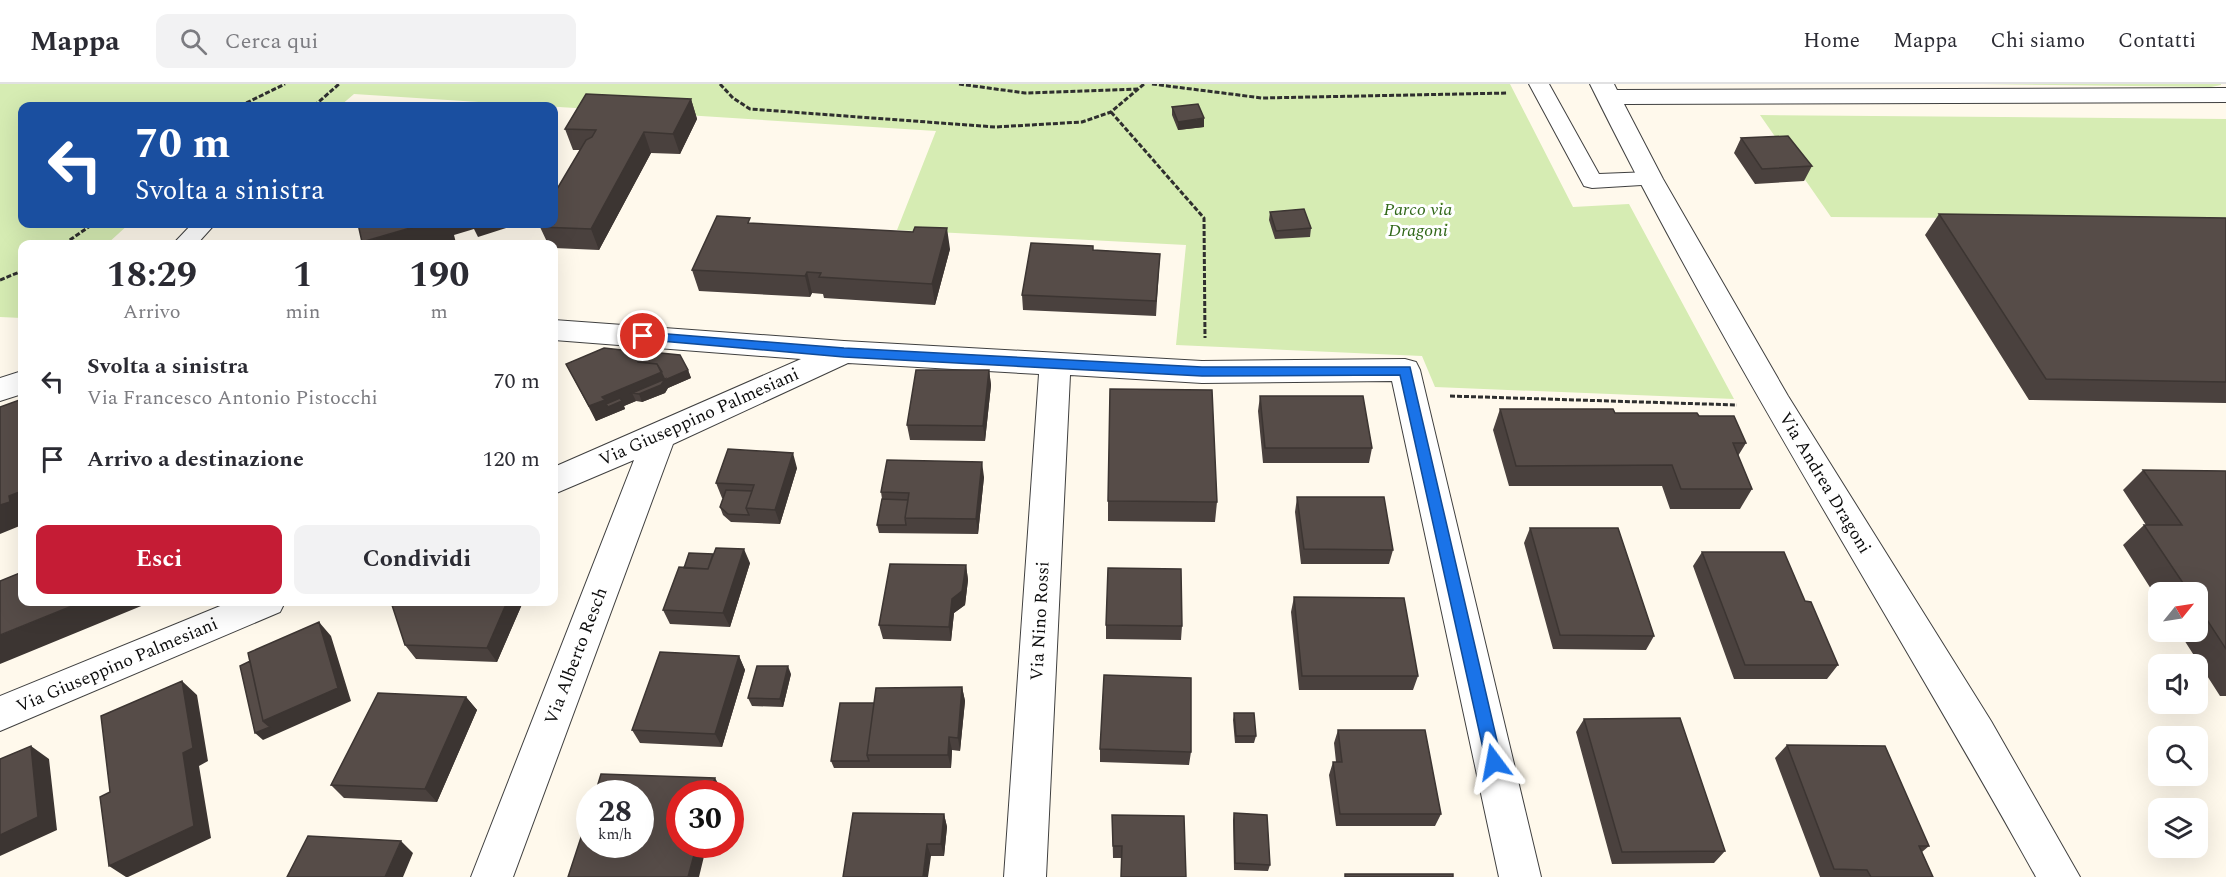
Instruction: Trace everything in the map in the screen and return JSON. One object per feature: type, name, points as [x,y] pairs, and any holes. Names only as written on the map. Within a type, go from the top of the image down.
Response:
[{"type":"street","name":"Via Andrea Dragoni","points":[[1606,91],[1650,179],[1777,404],[1977,733],[2059,877]]},
{"type":"street","points":[[1606,91],[2226,95]]},
{"type":"street","points":[[558,330],[844,352],[1202,372],[1405,370],[1520,877]]},
{"type":"street","name":"Via Giuseppino Palmesiani","points":[[558,479],[660,436],[844,352]]},
{"type":"street","name":"Via Nino Rossi","points":[[1025,877],[1054,364]]},
{"type":"street","points":[[0,390],[18,383]]},
{"type":"street","name":"Via Alberto Resch","points":[[492,877],[660,436]]},
{"type":"street","name":"Via Giuseppino Palmesiani","points":[[0,714],[257,606]]},
{"type":"lane","points":[[1539,84],[1592,181],[1650,179]]},
{"type":"lane","points":[[188,240],[200,228]]},
{"type":"path","points":[[248,102],[285,84]]},
{"type":"path","points":[[319,102],[339,84]]},
{"type":"path","points":[[720,84],[750,109],[995,127],[1082,122],[1111,112],[1144,84]]},
{"type":"path","points":[[959,84],[1009,90],[1090,93],[1138,89]]},
{"type":"path","points":[[1152,84],[1262,98],[1514,93]]},
{"type":"path","points":[[1111,112],[1204,218],[1202,372]]},
{"type":"path","points":[[70,240],[87,228]]},
{"type":"path","points":[[0,280],[18,273]]},
{"type":"path","points":[[1411,394],[1716,405],[1777,404]]},
{"type":"green space","name":"Parco via Dragoni","points":[[0,84],[1510,84],[1573,207],[1629,204],[1734,399],[1435,387],[1422,356],[1176,345],[1186,245],[897,230],[936,131],[558,107],[558,102],[480,102],[354,94],[345,102],[18,102],[18,228],[125,228],[111,240],[18,240],[18,318],[0,317]]},
{"type":"green space","points":[[1982,84],[2221,84],[2221,85],[2211,87]]},
{"type":"green space","points":[[1760,115],[2226,119],[2226,220],[1831,217]]},
{"type":"building","points":[[586,94],[691,99],[673,134],[644,132],[591,229],[558,228],[558,187],[586,140],[592,137],[596,130],[565,129]]},
{"type":"building","points":[[1198,104],[1204,118],[1178,122],[1172,107]]},
{"type":"building","points":[[1788,136],[1812,166],[1762,169],[1741,138]]},
{"type":"building","points":[[1304,209],[1311,228],[1276,231],[1270,212]]},
{"type":"building","points":[[1939,214],[2226,218],[2226,382],[2046,379]]},
{"type":"building","points":[[717,216],[750,218],[748,223],[913,232],[915,227],[947,228],[932,284],[819,277],[821,273],[807,272],[805,276],[692,270]]},
{"type":"building","points":[[359,228],[410,228],[369,240],[362,240]]},
{"type":"building","points":[[1031,243],[1093,246],[1093,250],[1160,254],[1156,301],[1022,295]]},
{"type":"building","points":[[604,348],[631,351],[638,362],[657,364],[662,372],[602,397],[605,400],[589,406],[566,364]]},
{"type":"building","points":[[631,350],[680,355],[688,370],[665,380],[657,364],[638,362]]},
{"type":"building","points":[[916,370],[989,370],[983,426],[907,425]]},
{"type":"building","points":[[665,379],[661,385],[639,394],[632,393]]},
{"type":"building","points":[[1110,389],[1212,390],[1217,502],[1108,501]]},
{"type":"building","points":[[1260,396],[1363,396],[1372,448],[1265,448]]},
{"type":"building","points":[[620,398],[622,401],[608,407],[606,404]]},
{"type":"building","points":[[18,400],[18,493],[9,496],[10,502],[0,505],[0,407]]},
{"type":"building","points":[[1500,409],[1613,409],[1615,413],[1697,413],[1699,416],[1734,416],[1746,443],[1733,443],[1752,489],[1681,489],[1672,465],[1516,466]]},
{"type":"building","points":[[728,449],[793,453],[775,510],[746,508],[754,485],[716,483]]},
{"type":"building","points":[[887,460],[982,462],[976,519],[905,518],[909,493],[881,492]]},
{"type":"building","points":[[2143,470],[2226,471],[2226,649],[2208,621],[2208,582],[2182,582],[2144,525],[2182,525]]},
{"type":"building","points":[[726,490],[752,491],[746,508],[749,515],[728,514],[720,507]]},
{"type":"building","points":[[1297,497],[1384,497],[1393,550],[1304,549]]},
{"type":"building","points":[[882,499],[908,500],[906,525],[877,525]]},
{"type":"building","points":[[1530,528],[1618,528],[1654,636],[1560,635]]},
{"type":"building","points":[[716,548],[744,549],[723,613],[663,610],[679,567],[708,569]]},
{"type":"building","points":[[1702,552],[1784,552],[1805,601],[1811,602],[1838,665],[1745,665]]},
{"type":"building","points":[[689,553],[713,554],[708,569],[684,568]]},
{"type":"building","points":[[890,564],[966,565],[962,591],[952,599],[949,627],[879,625]]},
{"type":"building","points":[[1108,568],[1181,569],[1182,626],[1106,625]]},
{"type":"building","points":[[18,574],[18,606],[72,606],[0,635],[0,581]]},
{"type":"building","points":[[1294,597],[1404,598],[1418,676],[1302,676]]},
{"type":"building","points":[[392,606],[505,606],[487,648],[405,645]]},
{"type":"building","points":[[319,622],[338,688],[263,721],[248,653]]},
{"type":"building","points":[[660,652],[739,656],[715,734],[632,730]]},
{"type":"building","points":[[250,661],[263,721],[270,727],[255,733],[240,666]]},
{"type":"building","points":[[757,666],[788,666],[780,699],[748,698]]},
{"type":"building","points":[[1104,675],[1191,678],[1191,752],[1100,749]]},
{"type":"building","points":[[182,681],[193,748],[183,753],[194,826],[109,866],[100,797],[110,792],[101,716]]},
{"type":"building","points":[[962,687],[958,738],[949,737],[948,755],[867,755],[876,688]]},
{"type":"building","points":[[378,693],[466,697],[425,789],[331,785]]},
{"type":"building","points":[[840,703],[874,703],[867,755],[869,761],[831,761]]},
{"type":"building","points":[[1234,713],[1254,713],[1256,736],[1236,736]]},
{"type":"building","points":[[1680,718],[1725,851],[1622,852],[1584,719]]},
{"type":"building","points":[[1338,730],[1425,730],[1441,814],[1340,814],[1333,762],[1342,762]]},
{"type":"building","points":[[1787,745],[1885,746],[1929,846],[1919,846],[1933,877],[1871,877],[1867,870],[1834,869]]},
{"type":"building","points":[[31,746],[38,817],[0,835],[0,759]]},
{"type":"building","points":[[601,774],[715,778],[714,780],[666,780],[666,858],[693,858],[688,877],[568,877],[576,853],[576,858],[654,858],[654,780],[599,780]]},
{"type":"building","points":[[853,813],[944,814],[941,844],[927,844],[923,877],[843,877]]},
{"type":"building","points":[[1234,813],[1267,815],[1270,865],[1235,863]]},
{"type":"building","points":[[1112,815],[1184,816],[1186,877],[1121,877],[1122,846],[1113,846]]},
{"type":"building","points":[[308,836],[401,841],[385,877],[287,877]]},
{"type":"building","points":[[1345,874],[1453,874],[1453,877],[1345,877]]},
{"type":"route","points":[[643,336],[844,352],[1202,372],[1405,370],[1494,762]]}]
